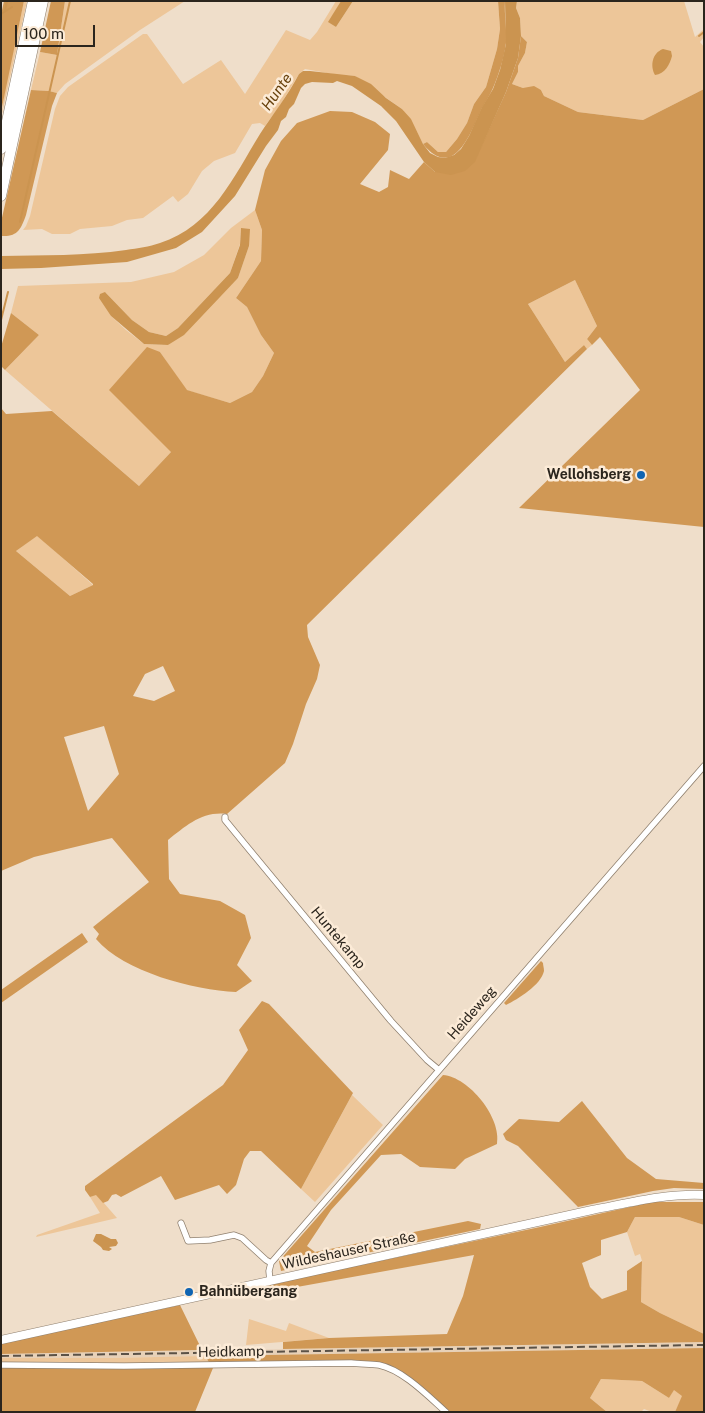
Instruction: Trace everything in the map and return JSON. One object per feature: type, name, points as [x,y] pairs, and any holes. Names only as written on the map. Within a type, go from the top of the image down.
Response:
[{"type":"highway","points":[[1,149],[33,1]]},
{"type":"highway","points":[[1,196],[44,1]]},
{"type":"main road","name":"Wildeshauser Straße","points":[[1,1340],[643,1200],[671,1196],[704,1195]]},
{"type":"street","name":"Heideweg","points":[[271,1263],[704,766]]},
{"type":"street","name":"Huntekamp","points":[[225,817],[225,820],[391,1021],[427,1060],[439,1070]]},
{"type":"street","points":[[182,1223],[188,1241],[210,1240],[234,1235],[242,1238],[271,1263],[269,1271],[270,1281]]},
{"type":"street","name":"Heidkamp","points":[[1,1365],[124,1366],[351,1363],[379,1365],[393,1370],[446,1412]]},
{"type":"shaded area","points":[[4,1],[24,1],[1,112],[1,15]]},
{"type":"shaded area","points":[[24,1],[27,1],[1,118],[5,88]]},
{"type":"shaded area","points":[[51,1],[65,1],[57,55],[40,52]]},
{"type":"shaded area","points":[[65,1],[185,1],[140,30],[65,84],[57,93],[31,90],[40,52],[57,55]]},
{"type":"shaded area","points":[[336,1],[341,1],[329,22],[336,27],[353,1],[498,1],[500,29],[497,49],[486,87],[474,104],[467,123],[446,152],[438,152],[427,142],[423,144],[402,109],[355,76],[305,69],[299,74],[265,126],[260,123],[252,124],[235,153],[214,161],[202,171],[188,194],[178,202],[173,196],[143,218],[127,220],[112,226],[80,229],[70,234],[52,234],[42,229],[23,230],[30,216],[55,109],[60,96],[68,87],[143,34],[147,34],[183,84],[221,60],[245,94],[286,30],[310,40]]},
{"type":"shaded area","points":[[341,1],[353,1],[336,27],[328,22]]},
{"type":"shaded area","points":[[498,1],[505,1],[506,43],[501,66],[493,88],[467,140],[452,156],[444,158],[434,154],[423,144],[427,142],[438,152],[446,152],[467,123],[474,104],[486,87],[497,49],[500,29]]},
{"type":"shaded area","points":[[505,1],[517,1],[516,8],[520,18],[521,36],[518,58],[506,92],[475,162],[465,171],[451,175],[435,172],[424,162],[396,121],[381,106],[352,86],[337,81],[333,83],[312,82],[305,84],[301,88],[294,104],[289,109],[286,117],[281,121],[278,130],[235,196],[202,232],[176,248],[127,262],[1,269],[1,256],[111,252],[152,246],[178,235],[194,225],[219,199],[299,74],[303,71],[355,76],[371,84],[402,109],[411,119],[423,144],[430,153],[445,158],[454,155],[461,149],[469,136],[482,107],[493,89],[500,70],[506,44]]},
{"type":"shaded area","points":[[517,1],[684,1],[695,37],[704,29],[704,37],[700,42],[704,47],[704,89],[643,120],[578,112],[544,96],[541,90],[523,88],[512,84],[525,53],[527,42],[521,36],[520,18],[516,8]]},
{"type":"shaded area","points":[[521,36],[527,42],[525,53],[512,84],[523,88],[534,86],[541,90],[544,96],[578,112],[643,120],[704,89],[704,527],[519,508],[640,390],[600,337],[592,345],[587,339],[597,326],[575,280],[528,304],[565,362],[584,345],[587,349],[307,625],[308,637],[320,665],[317,679],[285,763],[227,814],[202,817],[168,840],[169,879],[180,894],[220,901],[245,915],[251,938],[237,965],[252,981],[236,992],[219,991],[181,983],[142,970],[108,951],[96,939],[99,934],[93,927],[149,882],[112,838],[34,857],[1,871],[1,408],[6,414],[52,411],[139,486],[171,452],[109,390],[147,347],[160,352],[187,390],[230,403],[252,392],[263,376],[274,353],[261,335],[247,307],[236,298],[261,261],[262,230],[255,210],[265,170],[281,141],[297,123],[330,111],[352,112],[375,122],[390,134],[388,150],[360,184],[379,192],[388,187],[390,170],[409,179],[424,162],[435,172],[474,162],[506,92],[518,58]],"holes":[[[37,536],[93,584],[93,585],[70,596],[16,551]],[[163,666],[175,691],[154,701],[133,696],[145,674]],[[104,726],[119,774],[88,811],[64,737]]]},
{"type":"shaded area","points":[[663,49],[671,51],[672,56],[664,71],[655,75],[653,60],[656,53]]},
{"type":"shaded area","points":[[31,90],[57,93],[52,106],[26,215],[18,231],[11,235],[1,236],[1,222]]},
{"type":"shaded area","points":[[255,210],[262,230],[261,261],[236,298],[247,307],[261,335],[274,353],[263,376],[252,392],[230,403],[186,390],[160,352],[171,452],[139,486],[5,370],[39,335],[11,313],[18,286],[131,282],[174,272],[204,255],[231,228]],"holes":[[[241,229],[249,246],[238,278],[168,345],[144,344],[111,316],[105,292],[132,320],[149,332],[166,336],[178,328],[230,273],[240,244]]]},
{"type":"shaded area","points":[[241,228],[250,229],[249,246],[238,278],[184,335],[168,345],[144,344],[111,316],[99,298],[100,294],[105,292],[132,320],[149,332],[166,336],[178,328],[230,273],[240,245]]},
{"type":"shaded area","points":[[575,280],[597,326],[587,339],[592,345],[587,349],[584,345],[565,362],[528,304]]},
{"type":"shaded area","points":[[11,313],[39,335],[5,370],[1,366],[1,347]]},
{"type":"shaded area","points":[[37,535],[93,585],[70,596],[16,551]]},
{"type":"shaded area","points":[[82,933],[88,942],[1,1003],[1,990]]},
{"type":"shaded area","points":[[541,961],[544,971],[542,976],[523,995],[506,1005],[504,1003]]},
{"type":"shaded area","points":[[262,1001],[269,1004],[353,1093],[301,1189],[261,1151],[250,1151],[244,1159],[236,1185],[227,1194],[219,1185],[175,1200],[161,1176],[121,1197],[116,1194],[112,1195],[108,1201],[103,1203],[96,1195],[90,1197],[85,1190],[85,1186],[223,1085],[248,1050],[239,1030]]},
{"type":"shaded area","points":[[443,1075],[453,1077],[463,1083],[482,1100],[494,1123],[497,1144],[465,1159],[455,1169],[420,1167],[401,1154],[381,1155],[331,1210],[307,1246],[315,1252],[468,1221],[481,1224],[480,1229],[281,1271],[279,1261]]},
{"type":"shaded area","points":[[352,1095],[383,1125],[315,1202],[301,1189]]},
{"type":"shaded area","points":[[582,1101],[627,1158],[656,1179],[704,1183],[704,1189],[674,1188],[653,1191],[578,1207],[518,1146],[506,1140],[503,1134],[519,1119],[559,1122]]},
{"type":"shaded area","points":[[96,1194],[117,1218],[36,1237],[37,1235],[100,1213],[90,1197]]},
{"type":"shaded area","points":[[652,1202],[704,1202],[704,1225],[679,1217],[635,1217],[627,1232],[601,1240],[601,1255],[582,1263],[590,1287],[602,1299],[627,1290],[627,1271],[642,1261],[641,1302],[704,1334],[704,1342],[283,1349],[283,1342],[329,1338],[447,1334],[463,1296],[474,1255],[297,1287],[257,1291],[257,1287]]},
{"type":"shaded area","points":[[635,1217],[679,1217],[704,1225],[704,1334],[641,1302],[642,1261],[640,1254],[635,1256],[627,1232]]},
{"type":"shaded area","points":[[96,1234],[116,1239],[118,1243],[116,1246],[109,1247],[112,1249],[109,1251],[103,1250],[93,1241]]},
{"type":"shaded area","points":[[180,1305],[202,1350],[1,1354],[1,1343]]},
{"type":"shaded area","points":[[249,1319],[286,1331],[289,1323],[329,1338],[246,1345]]},
{"type":"shaded area","points":[[704,1342],[704,1348],[112,1358],[1,1358],[1,1354]]},
{"type":"shaded area","points":[[704,1348],[704,1412],[675,1412],[682,1396],[674,1390],[669,1398],[642,1381],[601,1379],[590,1398],[607,1412],[448,1412],[427,1393],[379,1364],[210,1364],[205,1356]]},
{"type":"shaded area","points":[[205,1356],[210,1364],[1,1363],[1,1358]]},
{"type":"shaded area","points":[[1,1367],[213,1368],[195,1412],[1,1412]]},
{"type":"shaded area","points":[[601,1379],[642,1381],[669,1398],[674,1389],[683,1396],[675,1412],[652,1412],[644,1409],[641,1412],[607,1412],[590,1398]]},
{"type":"waterway","points":[[5,11],[7,1]]},
{"type":"waterway","points":[[20,222],[70,1]]},
{"type":"waterway","points":[[1,14],[12,7]]},
{"type":"waterway","points":[[699,36],[704,32]]},
{"type":"waterway","points":[[1,320],[8,292]]},
{"type":"railway","points":[[1,1356],[704,1345]]},
{"type":"place","name":"Wellohsberg","points":[[641,475]]},
{"type":"place","name":"Bahnübergang","points":[[189,1292]]},
{"type":"water label","name":"Hunte","points":[[277,92]]}]
